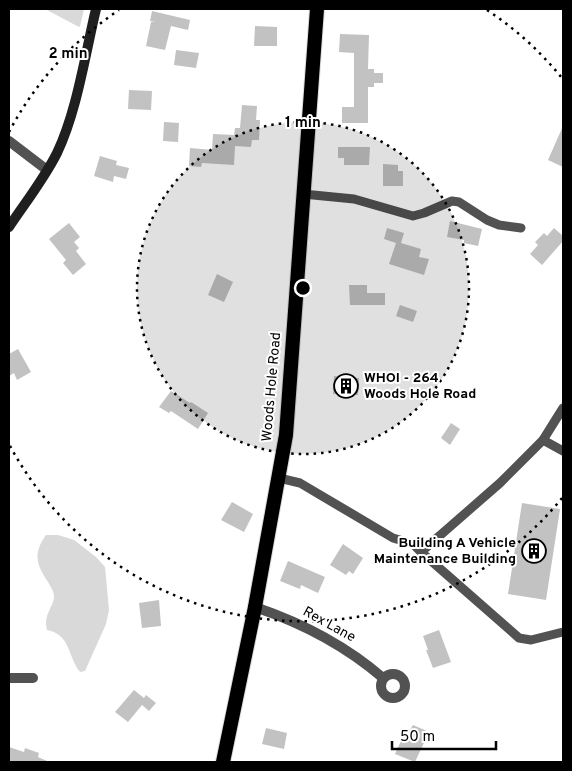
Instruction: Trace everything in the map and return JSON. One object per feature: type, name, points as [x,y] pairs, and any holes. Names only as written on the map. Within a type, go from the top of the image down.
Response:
[{"type":"highway","name":"Woods Hole Road","points":[[223,762],[255,607],[286,435],[317,9]]},
{"type":"main road","points":[[9,227],[48,170],[57,152],[68,124],[96,9]]},
{"type":"street","points":[[9,140],[48,170]]},
{"type":"street","name":"Rex Lane","points":[[255,607],[286,618],[344,647],[383,678]]},
{"type":"street","points":[[9,678],[33,678]]},
{"type":"lane","points":[[303,194],[354,199],[413,216],[452,201],[459,202],[487,220],[499,225],[521,228]]},
{"type":"lane","points":[[421,552],[500,482],[543,440],[563,408]]},
{"type":"lane","points":[[543,440],[563,451]]},
{"type":"lane","points":[[279,478],[300,483],[393,538],[413,544],[519,638],[531,640],[563,632]]},
{"type":"shaded area","points":[[45,9],[84,9],[79,27]]},
{"type":"shaded area","points":[[46,535],[58,535],[74,540],[96,557],[105,567],[109,610],[106,624],[85,671],[80,672],[76,666],[65,641],[60,636],[47,630],[46,619],[54,600],[54,594],[41,570],[38,558],[39,547]]},
{"type":"building","points":[[152,11],[190,20],[188,30],[171,26],[165,50],[146,46],[151,22],[155,22],[150,21]]},
{"type":"building","points":[[255,26],[277,27],[277,46],[254,46]]},
{"type":"building","points":[[340,34],[369,35],[368,69],[374,69],[374,73],[383,73],[383,83],[374,83],[374,87],[368,87],[368,123],[342,123],[342,107],[354,107],[354,53],[339,52]]},
{"type":"building","points":[[176,50],[199,53],[196,68],[174,65]]},
{"type":"building","points":[[129,90],[152,91],[151,110],[128,109]]},
{"type":"building","points":[[242,105],[257,106],[256,120],[260,120],[259,140],[252,140],[251,147],[235,146],[234,165],[202,163],[201,167],[189,166],[190,148],[212,150],[213,134],[234,135],[235,128],[240,128]]},
{"type":"building","points":[[164,122],[179,123],[178,142],[163,141]]},
{"type":"building","points":[[563,126],[563,167],[548,160]]},
{"type":"building","points":[[338,147],[370,147],[369,165],[344,165],[344,158],[338,158]]},
{"type":"building","points":[[100,156],[117,161],[116,165],[129,168],[126,179],[114,176],[113,182],[94,176]]},
{"type":"building","points":[[383,164],[398,165],[398,171],[403,171],[403,186],[383,186]]},
{"type":"building","points":[[450,221],[482,229],[478,246],[464,243],[464,240],[447,237]]},
{"type":"building","points":[[69,223],[80,237],[74,242],[79,248],[76,251],[86,264],[73,275],[63,263],[66,260],[49,239]]},
{"type":"building","points":[[387,228],[404,233],[401,243],[421,249],[419,257],[429,259],[424,275],[389,264],[396,243],[384,239]]},
{"type":"building","points":[[554,228],[563,236],[563,241],[542,265],[530,254],[538,245],[535,242],[544,233],[547,236]]},
{"type":"building","points":[[217,274],[233,282],[224,302],[208,295]]},
{"type":"building","points":[[349,285],[367,285],[367,293],[385,293],[385,305],[350,305]]},
{"type":"building","points":[[400,305],[417,311],[413,322],[396,316]]},
{"type":"building","points":[[18,349],[31,372],[17,380],[14,373],[9,376],[9,354]]},
{"type":"building","name":"WHOI - 264 Woods Hole Road","points":[[334,376],[359,378],[358,395],[333,394]]},
{"type":"building","points":[[171,391],[208,413],[198,429],[171,411],[169,413],[159,407]]},
{"type":"building","points":[[451,423],[460,429],[450,445],[441,438]]},
{"type":"building","points":[[232,502],[253,514],[244,532],[221,520]]},
{"type":"building","name":"Building A Vehicle Maintenance Building","points":[[522,503],[560,509],[546,600],[508,594]]},
{"type":"building","points":[[343,544],[363,558],[353,574],[349,571],[346,575],[330,565]]},
{"type":"building","points":[[288,561],[325,577],[318,593],[301,585],[300,589],[280,581]]},
{"type":"building","points":[[159,600],[161,626],[142,628],[139,603]]},
{"type":"building","points":[[439,630],[451,662],[433,668],[423,636]]},
{"type":"building","points":[[134,690],[144,698],[146,695],[156,703],[149,711],[142,705],[128,722],[115,712]]},
{"type":"building","points":[[413,725],[429,732],[415,762],[395,754],[407,728],[410,730]]},
{"type":"building","points":[[266,728],[287,733],[284,749],[262,744]]},
{"type":"building","points":[[9,747],[24,752],[25,748],[39,753],[38,757],[47,762],[9,762]]},
{"type":"place","name":"WHOI - 264 Woods Hole Road","points":[[346,386]]},
{"type":"place","name":"Building A Vehicle Maintenance Building","points":[[534,551]]}]
